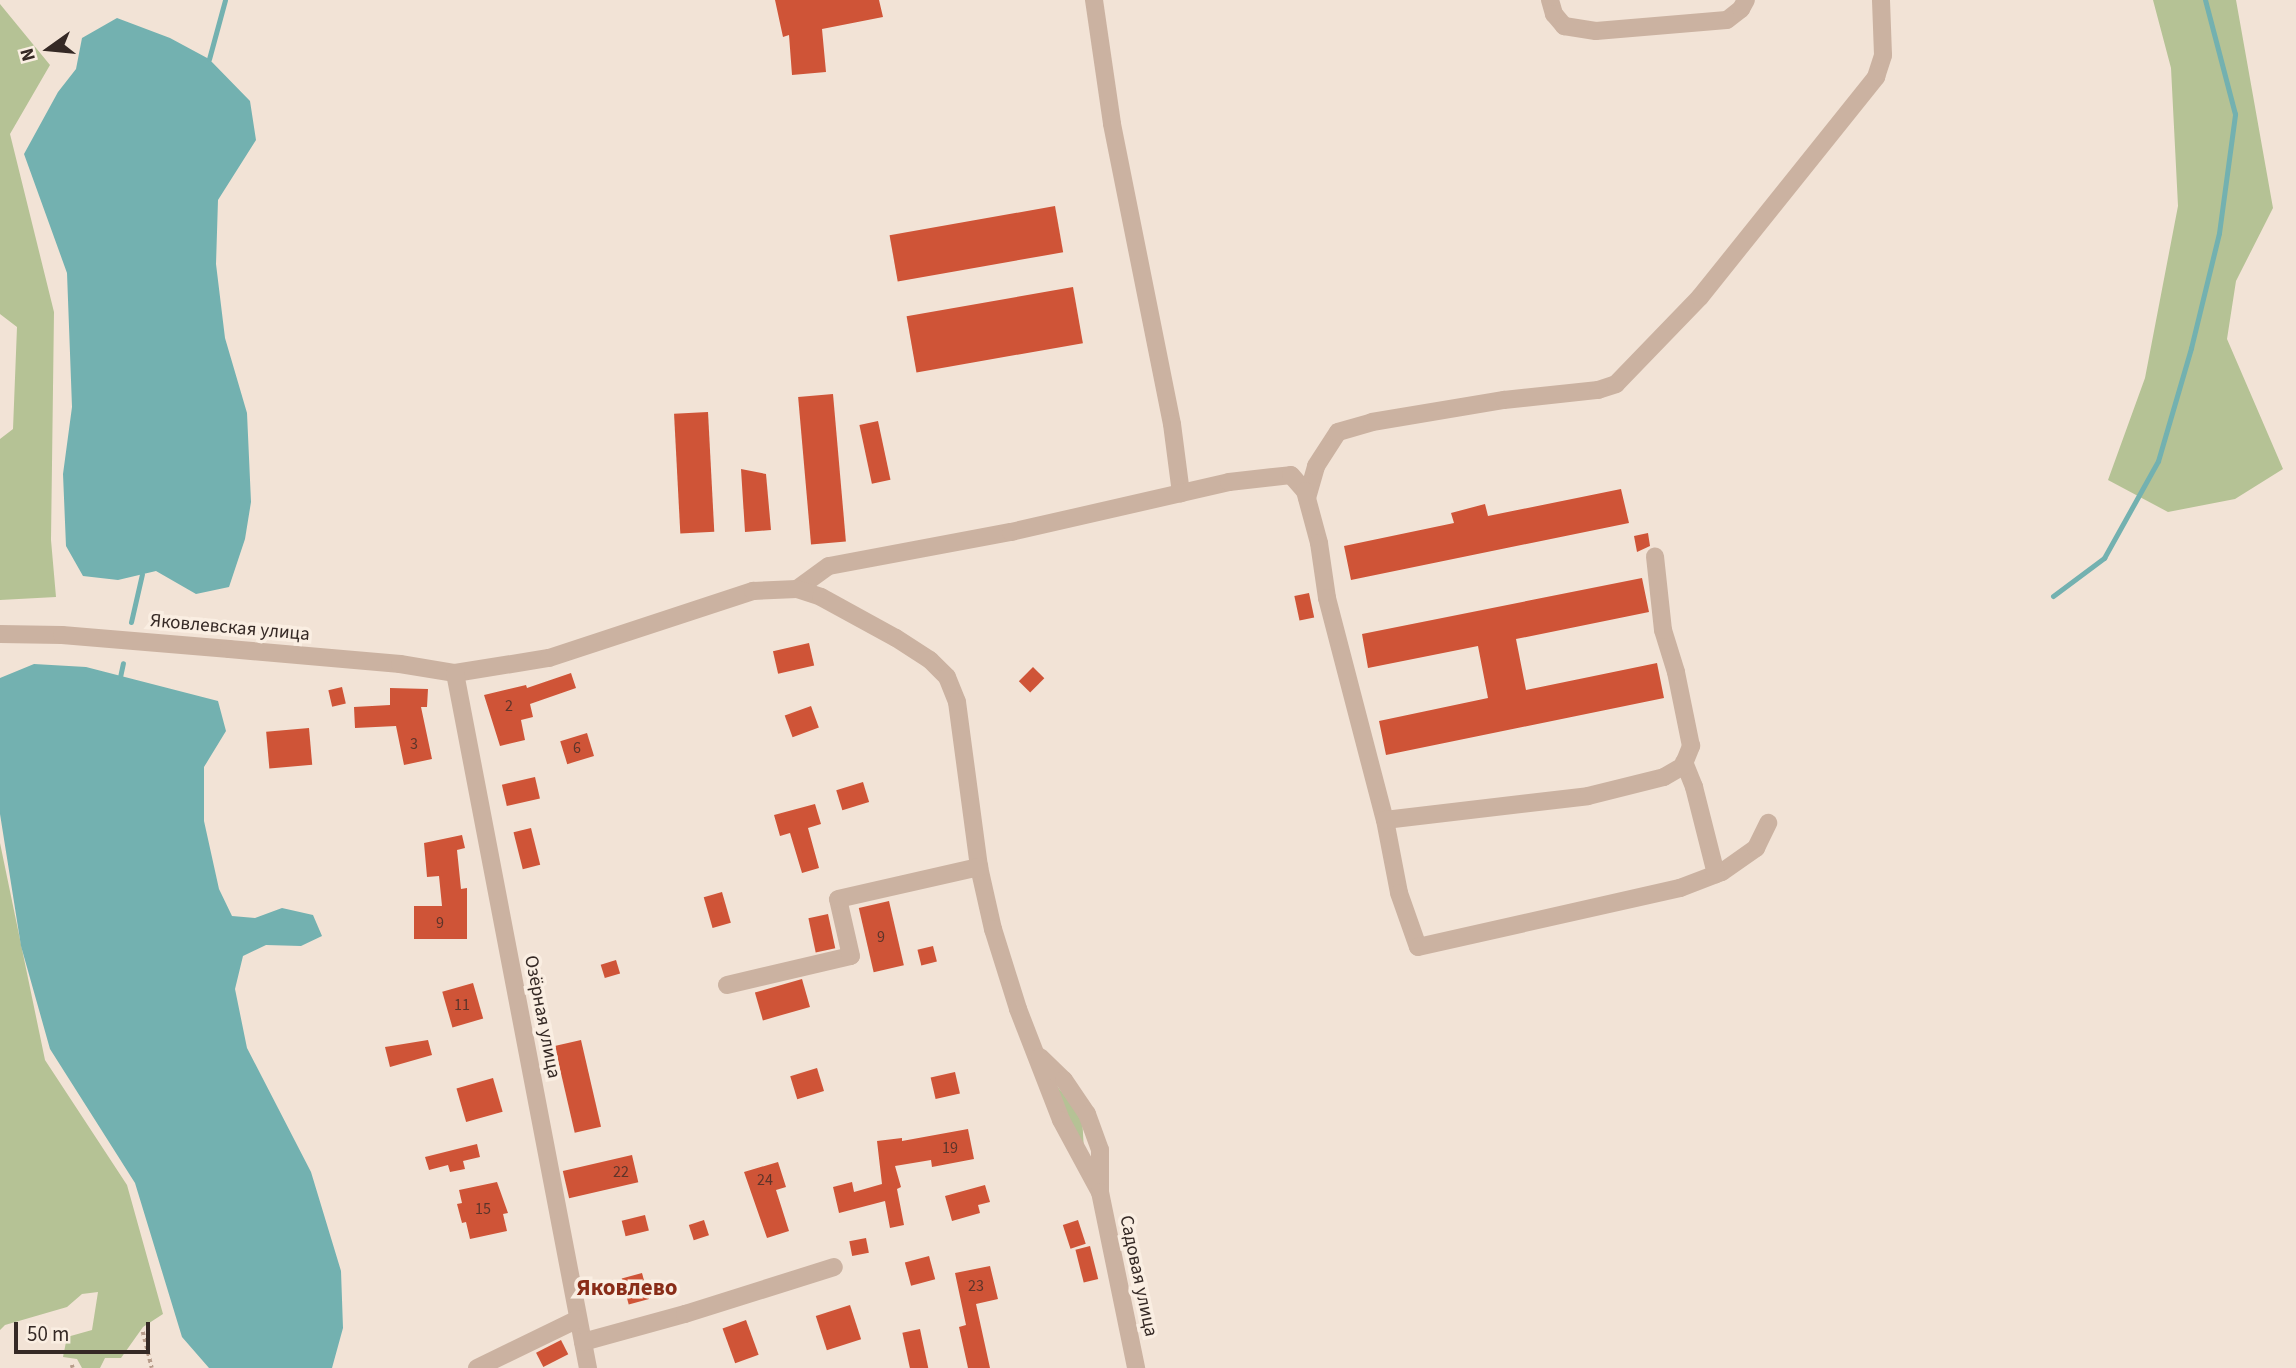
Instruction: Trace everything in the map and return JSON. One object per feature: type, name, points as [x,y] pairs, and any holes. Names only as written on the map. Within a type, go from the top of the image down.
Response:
[{"type":"street","points":[[1094,0],[1112,124],[1171,424],[1181,493]]},
{"type":"street","points":[[1550,0],[1554,14],[1564,26],[1597,31],[1727,20],[1741,9],[1746,0]]},
{"type":"street","points":[[1307,498],[1316,466],[1338,432],[1372,422],[1504,400],[1598,390],[1616,384],[1700,297],[1817,155],[1876,77],[1883,55],[1881,0]]},
{"type":"street","points":[[797,589],[828,566],[1011,532],[1229,482],[1292,475],[1307,498],[1327,598],[1385,820],[1399,894],[1418,947],[1680,888],[1716,874],[1756,848],[1768,823]]},
{"type":"street","points":[[1385,820],[1588,796],[1664,778],[1684,762],[1691,746],[1676,672],[1663,630],[1655,556]]},
{"type":"street","points":[[797,589],[821,597],[896,638],[930,660],[947,677],[957,702],[979,867],[993,929],[1018,1009],[1061,1120],[1100,1192]]},
{"type":"street","name":"Яковлевская улица","points":[[0,634],[62,635],[215,647],[400,664],[455,673],[549,658],[753,591],[797,589]]},
{"type":"street","name":"Озёрная улица","points":[[455,673],[588,1368]]},
{"type":"street","points":[[1684,762],[1694,787],[1716,874]]},
{"type":"street","points":[[727,985],[851,956],[838,899],[979,867]]},
{"type":"street","points":[[1037,1055],[1064,1080],[1087,1114],[1100,1150],[1100,1192]]},
{"type":"street","name":"Садовая улица","points":[[1100,1192],[1136,1368]]},
{"type":"street","points":[[583,1342],[685,1314],[834,1267]]},
{"type":"street","points":[[477,1368],[578,1319]]},
{"type":"path","points":[[143,1332],[152,1368]]},
{"type":"green space","points":[[2153,0],[2236,0],[2273,208],[2236,281],[2227,339],[2283,469],[2235,499],[2168,512],[2108,480],[2145,378],[2178,206],[2171,68]]},
{"type":"green space","points":[[0,4],[50,65],[10,134],[54,312],[51,540],[56,597],[0,600],[0,439],[13,429],[17,327],[0,314]]},
{"type":"green space","points":[[0,843],[45,1060],[127,1185],[163,1314],[143,1327],[121,1358],[105,1358],[100,1368],[82,1368],[77,1359],[63,1357],[67,1337],[92,1330],[98,1292],[82,1294],[67,1307],[5,1325],[0,1330]]},
{"type":"green space","points":[[1056,1085],[1082,1116],[1084,1151],[1069,1121]]},
{"type":"water","points":[[117,18],[170,38],[209,59],[250,101],[256,140],[218,200],[216,264],[225,338],[247,413],[251,502],[245,539],[229,587],[196,594],[156,571],[118,580],[83,576],[66,546],[63,474],[72,407],[67,273],[24,154],[58,92],[76,69],[82,38]]},
{"type":"water","points":[[34,664],[86,667],[218,701],[226,731],[204,767],[204,821],[219,889],[232,916],[255,918],[282,908],[313,915],[322,936],[301,946],[266,945],[243,956],[235,989],[247,1048],[311,1172],[341,1271],[343,1328],[332,1368],[209,1368],[182,1337],[135,1183],[50,1049],[21,946],[0,814],[0,678]]},
{"type":"building","points":[[775,0],[879,0],[883,17],[822,29],[826,72],[792,75],[789,35],[783,37]]},
{"type":"building","points":[[1055,206],[1063,252],[898,281],[890,235]]},
{"type":"building","points":[[1073,287],[1083,343],[916,372],[907,316]]},
{"type":"building","points":[[833,394],[846,541],[811,544],[798,397]]},
{"type":"building","points":[[708,412],[714,532],[680,534],[674,414]]},
{"type":"building","points":[[878,421],[890,480],[872,484],[859,425]]},
{"type":"building","points":[[741,469],[766,474],[771,530],[745,532]]},
{"type":"building","points":[[1621,489],[1629,523],[1351,580],[1344,546],[1454,523],[1451,513],[1485,504],[1488,516]]},
{"type":"building","points":[[1648,533],[1650,546],[1637,552],[1634,536]]},
{"type":"building","points":[[1642,578],[1649,612],[1516,639],[1526,690],[1657,663],[1664,698],[1386,755],[1379,721],[1488,698],[1478,646],[1368,668],[1362,634]]},
{"type":"building","points":[[1309,593],[1314,617],[1300,621],[1294,596]]},
{"type":"building","points":[[809,643],[814,665],[778,674],[773,651]]},
{"type":"building","points":[[1033,667],[1044,678],[1030,692],[1019,681]]},
{"type":"building","points":[[571,673],[576,688],[530,704],[533,717],[521,720],[525,740],[500,746],[484,695],[526,685],[527,688]]},
{"type":"building","points":[[342,687],[346,704],[332,707],[328,690]]},
{"type":"building","points":[[390,688],[428,689],[427,707],[421,707],[432,759],[404,765],[396,726],[355,728],[354,707],[390,705]]},
{"type":"building","points":[[811,706],[819,728],[793,737],[785,716]]},
{"type":"building","points":[[309,728],[312,765],[269,769],[266,732]]},
{"type":"building","points":[[587,733],[594,756],[567,764],[560,741]]},
{"type":"building","points":[[535,777],[540,798],[507,806],[502,785]]},
{"type":"building","points":[[863,782],[869,802],[842,810],[836,790]]},
{"type":"building","points":[[815,804],[821,824],[808,828],[819,868],[802,873],[790,833],[780,836],[774,815]]},
{"type":"building","points":[[531,828],[540,865],[523,869],[514,832]]},
{"type":"building","points":[[462,835],[465,848],[457,850],[461,889],[467,888],[467,939],[414,939],[414,906],[442,906],[439,876],[427,877],[424,843]]},
{"type":"building","points":[[722,892],[731,923],[713,928],[704,897]]},
{"type":"building","points":[[889,901],[904,965],[874,972],[859,908]]},
{"type":"building","points":[[828,914],[835,948],[816,952],[808,918]]},
{"type":"building","points":[[933,946],[937,962],[921,965],[917,950]]},
{"type":"building","points":[[616,960],[620,973],[605,978],[601,965]]},
{"type":"building","points":[[802,979],[810,1007],[763,1020],[755,993]]},
{"type":"building","points":[[473,983],[483,1019],[452,1027],[442,992]]},
{"type":"building","points":[[428,1040],[432,1055],[390,1067],[385,1047]]},
{"type":"building","points":[[581,1040],[601,1127],[575,1133],[555,1046]]},
{"type":"building","points":[[817,1068],[824,1091],[797,1099],[790,1076]]},
{"type":"building","points":[[955,1072],[960,1093],[936,1099],[931,1078]]},
{"type":"building","points":[[493,1078],[503,1112],[466,1122],[456,1088]]},
{"type":"building","points":[[968,1129],[974,1159],[932,1167],[931,1160],[895,1166],[901,1187],[897,1189],[904,1225],[890,1228],[885,1201],[839,1213],[833,1187],[852,1182],[854,1192],[882,1184],[877,1141],[902,1138],[902,1141]]},
{"type":"building","points":[[477,1144],[480,1157],[463,1161],[465,1169],[450,1172],[448,1165],[429,1170],[425,1157]]},
{"type":"building","points":[[632,1155],[638,1182],[569,1198],[563,1171]]},
{"type":"building","points":[[778,1162],[786,1187],[776,1190],[789,1231],[767,1238],[744,1172]]},
{"type":"building","points":[[497,1182],[508,1213],[503,1214],[507,1231],[470,1239],[466,1222],[462,1223],[457,1204],[462,1203],[459,1190]]},
{"type":"building","points":[[985,1185],[990,1202],[978,1205],[980,1213],[952,1221],[945,1196]]},
{"type":"building","points":[[645,1215],[649,1231],[626,1236],[622,1221]]},
{"type":"building","points":[[704,1220],[709,1235],[694,1240],[689,1225]]},
{"type":"building","points":[[1078,1220],[1086,1244],[1071,1249],[1063,1225]]},
{"type":"building","points":[[866,1238],[869,1253],[852,1256],[849,1241]]},
{"type":"building","points":[[1090,1246],[1098,1279],[1084,1283],[1075,1250]]},
{"type":"building","points":[[929,1256],[935,1279],[911,1286],[905,1262]]},
{"type":"building","points":[[990,1266],[998,1299],[976,1304],[990,1368],[968,1368],[959,1327],[966,1325],[955,1273]]},
{"type":"building","points":[[642,1273],[649,1299],[629,1305],[622,1278]]},
{"type":"building","points":[[850,1305],[861,1339],[827,1350],[816,1316]]},
{"type":"building","points":[[746,1320],[759,1355],[735,1363],[723,1329]]},
{"type":"building","points":[[920,1329],[928,1368],[910,1368],[902,1333]]},
{"type":"building","points":[[561,1340],[568,1354],[543,1367],[536,1353]]},
{"type":"waterway","points":[[209,59],[225,0]]},
{"type":"waterway","points":[[2053,596],[2104,558],[2158,461],[2191,348],[2219,233],[2235,114],[2205,0]]},
{"type":"waterway","points":[[131,622],[142,574]]},
{"type":"waterway","points":[[120,677],[123,663]]},
{"type":"district","name":"Яковлево","points":[[627,1288]]}]
